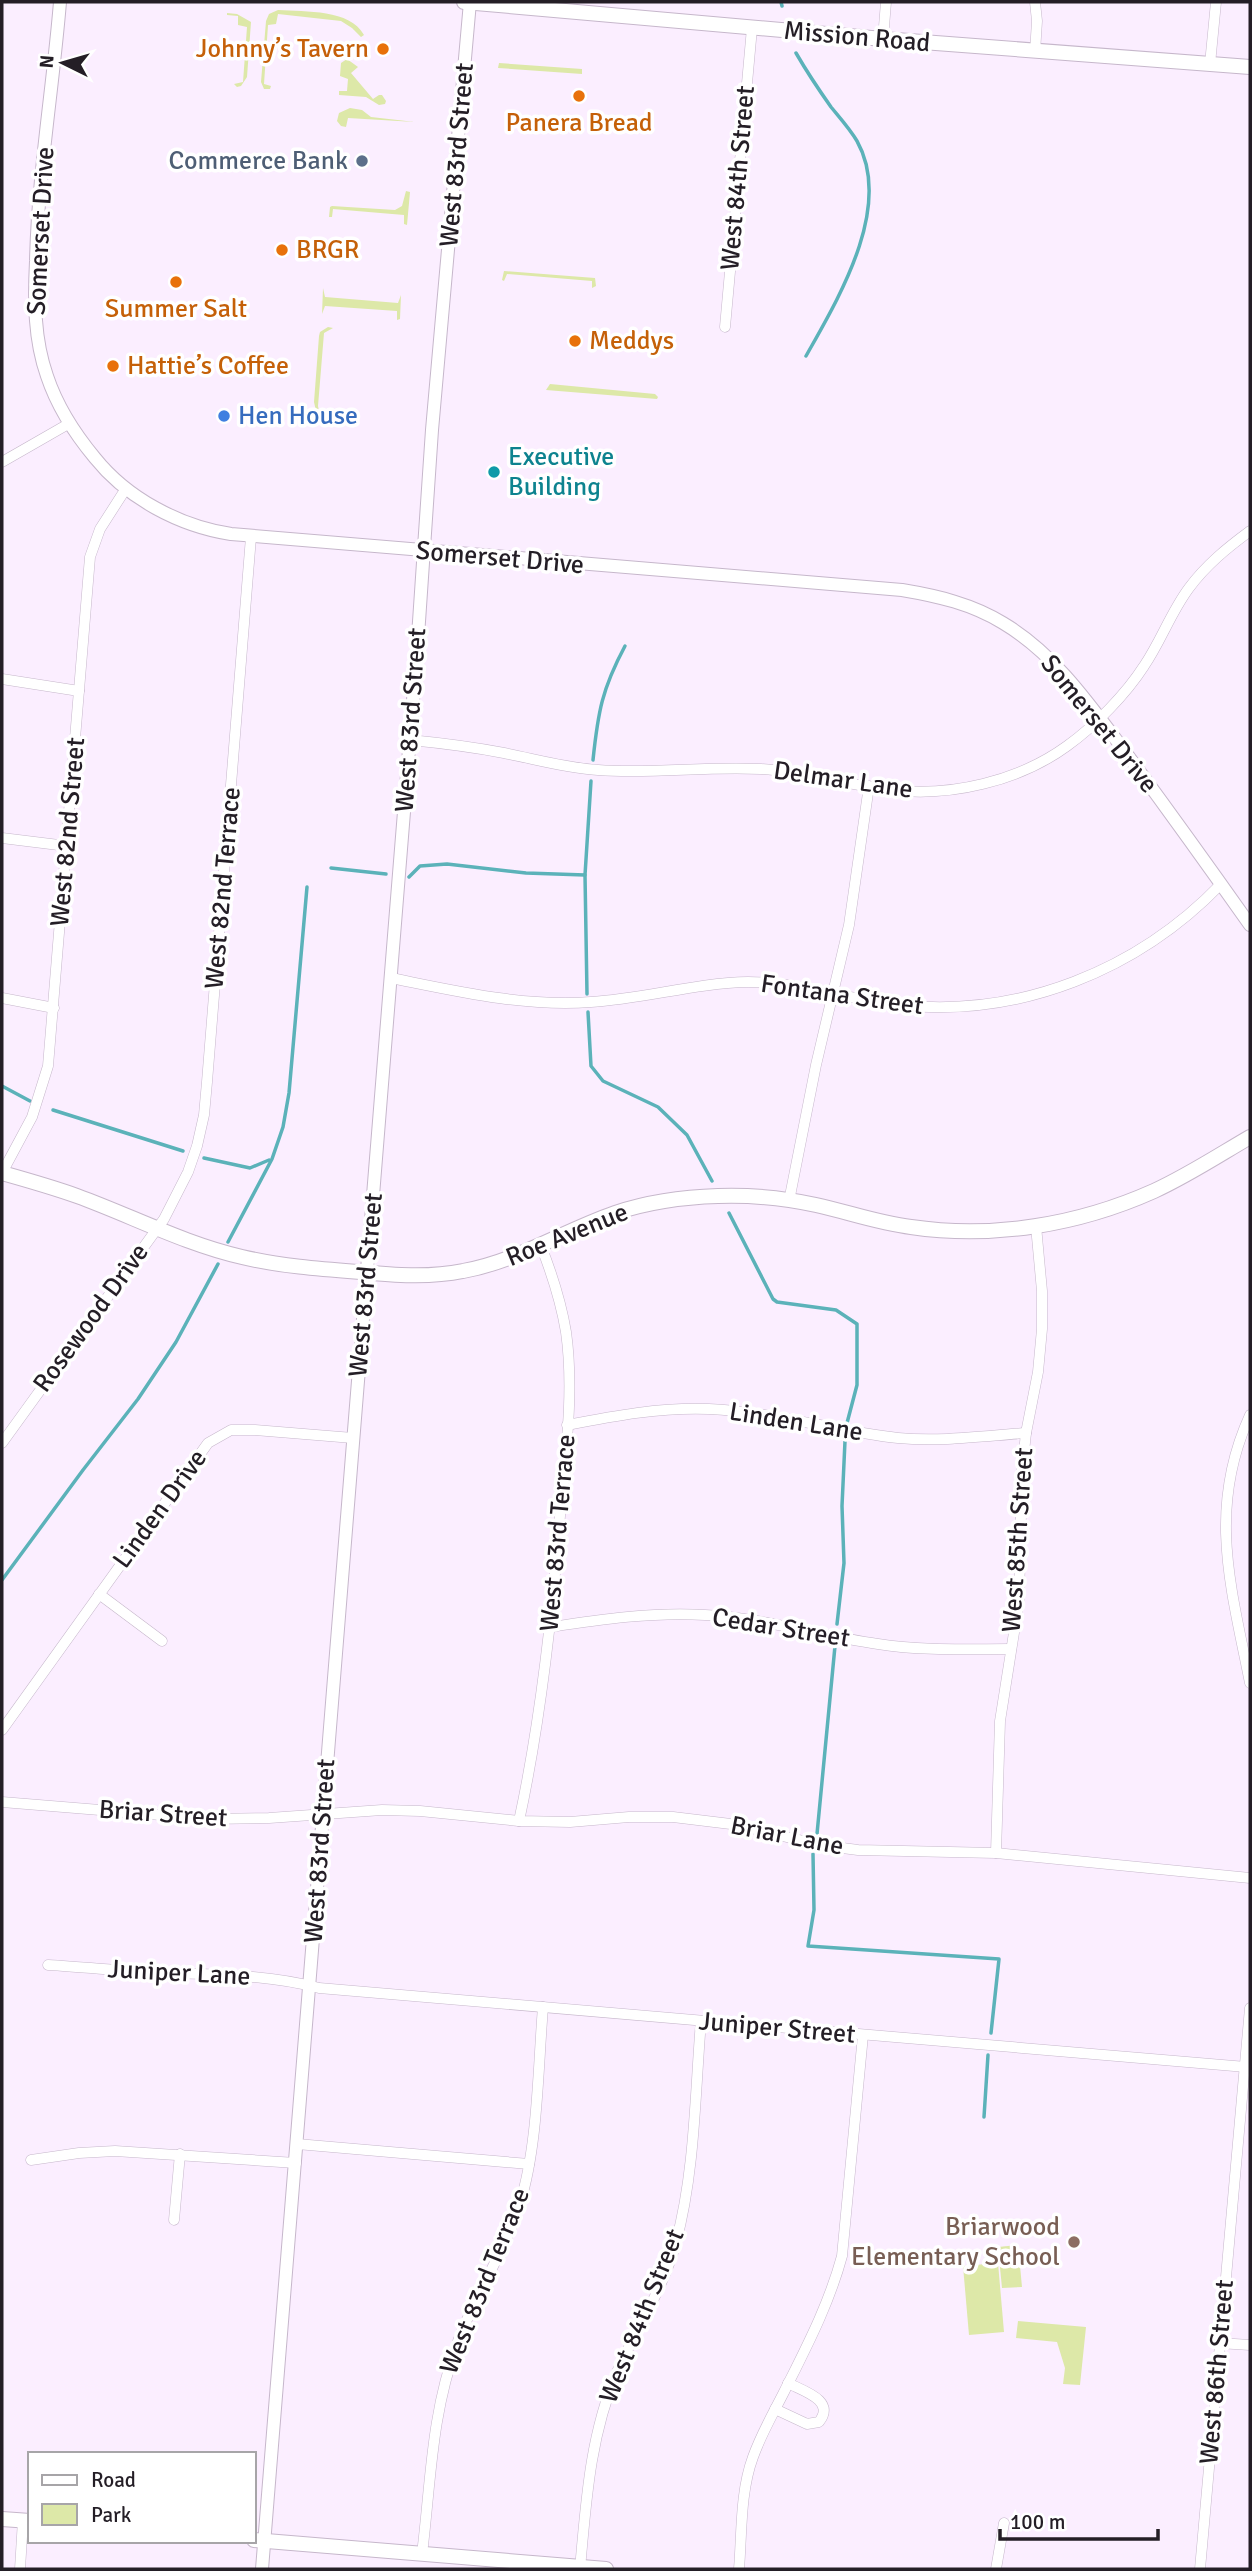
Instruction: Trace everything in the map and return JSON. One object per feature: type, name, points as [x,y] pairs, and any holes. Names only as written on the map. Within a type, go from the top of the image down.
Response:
[{"type":"main road","name":"Mission Road","points":[[464,2],[1035,52],[1250,67]]},
{"type":"main road","name":"Roe Avenue","points":[[2,1173],[76,1196],[156,1228],[242,1257],[367,1273],[426,1275],[462,1272],[510,1259],[614,1213],[648,1205],[719,1196],[789,1201],[867,1219],[923,1228],[974,1231],[1036,1226],[1113,1208],[1154,1191],[1250,1137]]},
{"type":"main road","points":[[2,2519],[26,2521]]},
{"type":"main road","points":[[259,2541],[606,2569]]},
{"type":"street","name":"Somerset Drive","points":[[60,2],[36,229],[36,329],[43,363],[55,395],[70,423],[108,474],[125,490],[166,513],[215,532],[902,590],[933,595],[982,611],[1027,639],[1069,680],[1099,717],[1250,925]]},
{"type":"street","name":"West 83rd Street","points":[[262,2569],[259,2541],[296,2163],[410,740],[432,430],[470,2]]},
{"type":"street","points":[[883,39],[886,2]]},
{"type":"street","points":[[1035,2],[1035,52]]},
{"type":"street","points":[[1210,64],[1216,2]]},
{"type":"street","name":"West 84th Street","points":[[725,327],[751,28]]},
{"type":"street","points":[[2,463],[70,423]]},
{"type":"street","name":"West 82nd Street","points":[[2,1173],[32,1117],[41,1094],[50,1050],[92,548],[106,519],[125,490]]},
{"type":"street","name":"Delmar Lane","points":[[410,740],[457,745],[585,769],[632,772],[764,769],[911,792],[972,786],[1031,767],[1068,745],[1099,717],[1126,691],[1144,666],[1188,589],[1207,567],[1250,531]]},
{"type":"street","name":"West 82nd Terrace","points":[[156,1228],[167,1214],[188,1172],[204,1115],[251,537]]},
{"type":"street","points":[[2,679],[79,691]]},
{"type":"street","points":[[789,1201],[857,882],[869,786]]},
{"type":"street","points":[[2,838],[67,846]]},
{"type":"street","name":"Fontana Street","points":[[391,978],[475,995],[559,1002],[615,1000],[742,982],[780,983],[881,1003],[927,1007],[972,1006],[1031,996],[1091,976],[1128,957],[1190,913],[1221,884]]},
{"type":"street","points":[[2,998],[54,1008]]},
{"type":"street","name":"West 85th Street","points":[[996,1853],[998,1741],[1019,1601],[1020,1504],[1026,1433],[1038,1372],[1042,1329],[1042,1291],[1036,1226]]},
{"type":"street","name":"Rosewood Drive","points":[[2,1443],[156,1228]]},
{"type":"street","name":"West 83rd Terrace","points":[[519,1821],[536,1734],[551,1627],[567,1425],[569,1366],[566,1332],[553,1276],[541,1246]]},
{"type":"street","name":"Linden Lane","points":[[567,1425],[632,1414],[706,1409],[774,1415],[900,1438],[937,1439],[1026,1433]]},
{"type":"street","points":[[1250,1417],[1234,1459],[1225,1505],[1229,1575],[1250,1683]]},
{"type":"street","name":"Linden Drive","points":[[2,1730],[208,1443],[231,1430],[353,1438]]},
{"type":"street","name":"Linden Drive","points":[[99,1594],[162,1641]]},
{"type":"street","name":"Cedar Street","points":[[551,1627],[623,1616],[702,1615],[772,1623],[879,1645],[1011,1649]]},
{"type":"street","name":"Briar Street","points":[[2,1802],[210,1819],[323,1814]]},
{"type":"street","name":"Briar Lane","points":[[323,1814],[382,1810],[420,1811],[519,1821],[570,1822],[629,1817],[673,1817],[739,1825],[819,1845],[858,1850],[996,1853],[1250,1878]]},
{"type":"street","name":"Juniper Lane","points":[[48,1965],[183,1972],[295,1981],[309,1985]]},
{"type":"street","name":"Juniper Street","points":[[309,1985],[1246,2067]]},
{"type":"street","name":"West 83rd Terrace","points":[[422,2554],[432,2442],[446,2377],[470,2312],[521,2203],[529,2164],[543,2007]]},
{"type":"street","name":"West 86th Street","points":[[1200,2569],[1219,2343],[1246,2105],[1250,2008]]},
{"type":"street","name":"West 84th Street","points":[[580,2568],[592,2454],[600,2418],[617,2373],[676,2245],[684,2207],[701,2021]]},
{"type":"street","points":[[739,2569],[747,2477],[756,2448],[821,2318],[842,2256],[863,2035]]},
{"type":"street","points":[[297,2144],[529,2164]]},
{"type":"street","points":[[31,2160],[103,2152],[180,2154],[296,2163]]},
{"type":"street","points":[[174,2220],[180,2154]]},
{"type":"street","points":[[1219,2343],[1250,2345]]},
{"type":"street","points":[[775,2409],[807,2424],[819,2422],[823,2416],[823,2405],[818,2398],[789,2383]]},
{"type":"street","points":[[20,2569],[26,2521]]},
{"type":"street","points":[[996,2569],[1004,2523]]},
{"type":"green space","points":[[278,10],[338,16],[349,20],[364,35],[361,37],[341,21],[278,14],[276,24],[268,25],[264,84],[271,86],[270,89],[264,89],[261,82],[266,21],[269,14]]},
{"type":"green space","points":[[227,13],[237,14],[251,22],[247,77],[241,86],[237,87],[234,84],[243,82],[247,27],[238,25],[238,16]]},
{"type":"green space","points":[[347,59],[358,67],[351,73],[373,99],[382,95],[385,104],[379,105],[366,97],[339,95],[339,91],[347,91],[348,79],[340,76],[341,63]]},
{"type":"green space","points":[[499,63],[582,69],[582,74],[498,68]]},
{"type":"green space","points":[[350,108],[362,110],[371,117],[415,122],[348,118],[346,127],[341,126],[337,121],[339,113]]},
{"type":"green space","points":[[406,191],[410,192],[407,225],[404,224],[404,215],[333,209],[332,217],[329,217],[332,206],[395,210],[402,206]]},
{"type":"green space","points":[[504,271],[595,278],[596,286],[592,288],[592,281],[507,274],[504,281]]},
{"type":"green space","points":[[323,288],[325,297],[398,303],[401,295],[400,319],[397,320],[397,311],[325,306],[322,314]]},
{"type":"green space","points":[[328,327],[333,328],[324,333],[318,406],[319,411],[326,412],[322,415],[316,411],[314,402],[319,336],[320,332]]},
{"type":"green space","points":[[550,384],[655,394],[658,397],[546,390]]},
{"type":"green space","points":[[1018,2245],[1022,2287],[1002,2288],[998,2247]]},
{"type":"green space","points":[[998,2263],[1004,2332],[969,2335],[963,2266]]},
{"type":"green space","points":[[1018,2321],[1086,2327],[1080,2385],[1063,2384],[1065,2368],[1057,2342],[1016,2338]]},
{"type":"waterway","points":[[781,2],[782,6]]},
{"type":"waterway","points":[[796,53],[857,141],[867,167],[869,194],[866,223],[857,252],[833,308],[806,356]]},
{"type":"waterway","points":[[593,760],[602,701],[625,646]]},
{"type":"waterway","points":[[409,877],[420,866],[447,864],[526,873],[585,875],[591,781]]},
{"type":"waterway","points":[[331,868],[386,874]]},
{"type":"waterway","points":[[585,875],[587,994]]},
{"type":"waterway","points":[[228,1242],[272,1159],[283,1127],[289,1093],[307,887]]},
{"type":"waterway","points":[[588,1012],[591,1066],[603,1081],[658,1107],[687,1135],[712,1181]]},
{"type":"waterway","points":[[2,1086],[30,1101]]},
{"type":"waterway","points":[[53,1110],[183,1151]]},
{"type":"waterway","points":[[204,1158],[250,1168],[269,1160]]},
{"type":"waterway","points":[[729,1213],[773,1299],[777,1302],[836,1310],[857,1324],[857,1385],[847,1423]]},
{"type":"waterway","points":[[2,1580],[138,1399],[176,1342],[218,1264]]},
{"type":"waterway","points":[[837,1624],[844,1563],[842,1506],[845,1441]]},
{"type":"waterway","points":[[817,1834],[835,1646]]},
{"type":"waterway","points":[[813,1854],[814,1910],[808,1946],[999,1959],[991,2033]]},
{"type":"waterway","points":[[984,2117],[988,2055]]},
{"type":"place","name":"Johnny’s Tavern","points":[[383,49]]},
{"type":"place","name":"Panera Bread","points":[[579,96]]},
{"type":"place","name":"Commerce Bank","points":[[362,161]]},
{"type":"place","name":"BRGR","points":[[282,250]]},
{"type":"place","name":"Summer Salt","points":[[176,282]]},
{"type":"place","name":"Meddys","points":[[575,341]]},
{"type":"place","name":"Hattie’s Coffee","points":[[113,366]]},
{"type":"place","name":"Hen House","points":[[224,416]]},
{"type":"place","name":"Executive Building","points":[[494,472]]},
{"type":"place","name":"Briarwood Elementary School","points":[[1074,2242]]}]
